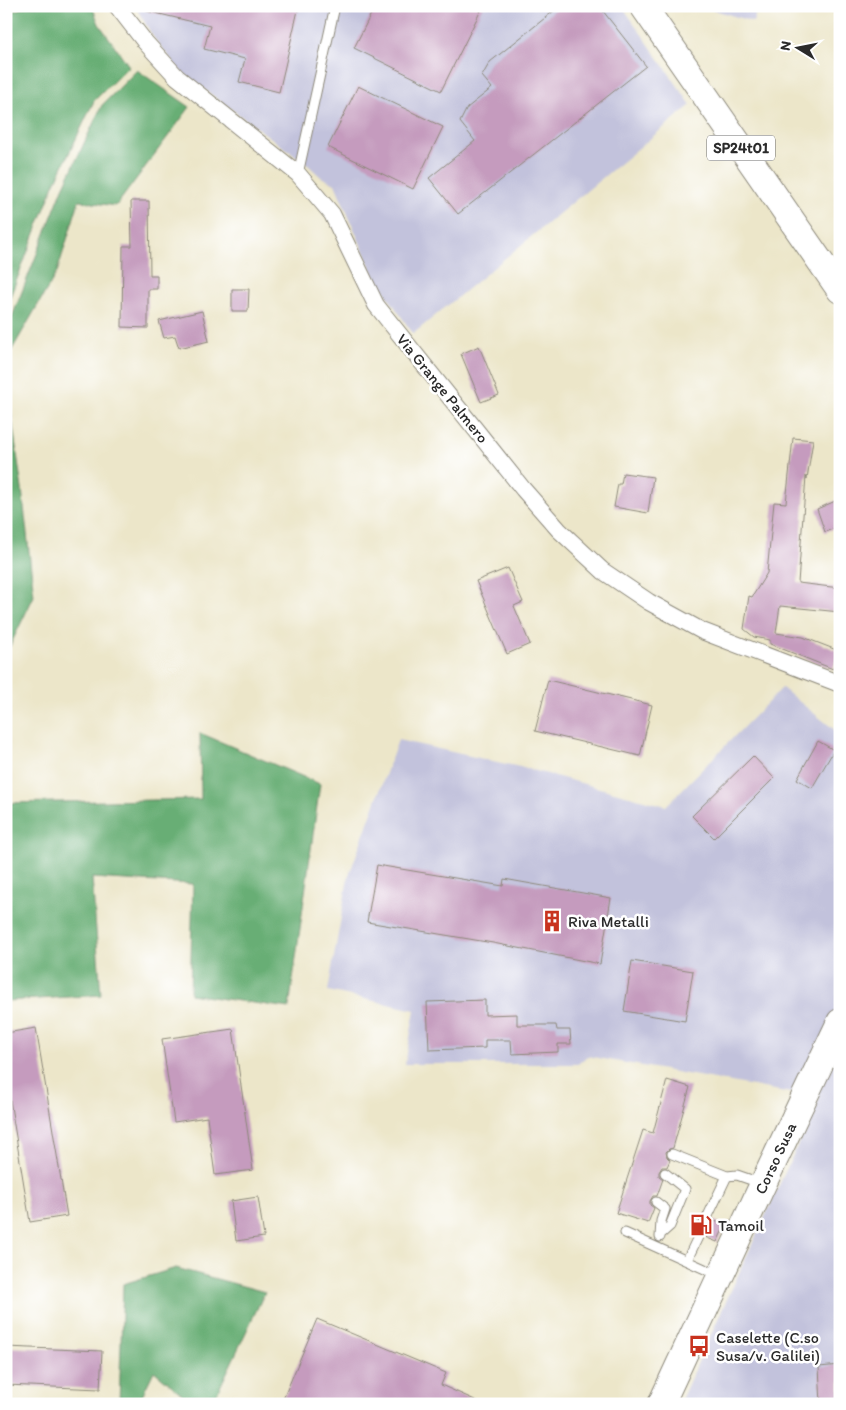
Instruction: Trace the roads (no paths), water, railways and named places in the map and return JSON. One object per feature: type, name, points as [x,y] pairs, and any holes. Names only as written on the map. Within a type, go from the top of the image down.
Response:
[{"type":"main road","name":"SP24t01","points":[[643,6],[840,290]]},
{"type":"main road","name":"Corso Susa","points":[[661,1404],[762,1184],[840,1022]]},
{"type":"street","name":"Via Grange Palmero","points":[[117,6],[144,42],[177,76],[298,174],[332,214],[376,305],[523,489],[559,530],[603,571],[658,607],[702,631],[840,684]]},
{"type":"lane","points":[[298,174],[335,6]]},
{"type":"lane","points":[[672,1154],[727,1176],[737,1175],[762,1184]]},
{"type":"lane","points":[[661,1234],[670,1226],[685,1189],[665,1173]]},
{"type":"lane","points":[[687,1260],[727,1176]]},
{"type":"lane","points":[[656,1202],[665,1210],[661,1221],[661,1234],[656,1246]]},
{"type":"lane","points":[[625,1233],[720,1276]]},
{"type":"place","name":"Riva Metalli","points":[[552,921]]},
{"type":"place","name":"Tamoil","points":[[701,1225]]},
{"type":"place","name":"Caselette (C.so Susa/v. Galilei)","points":[[699,1346]]}]
